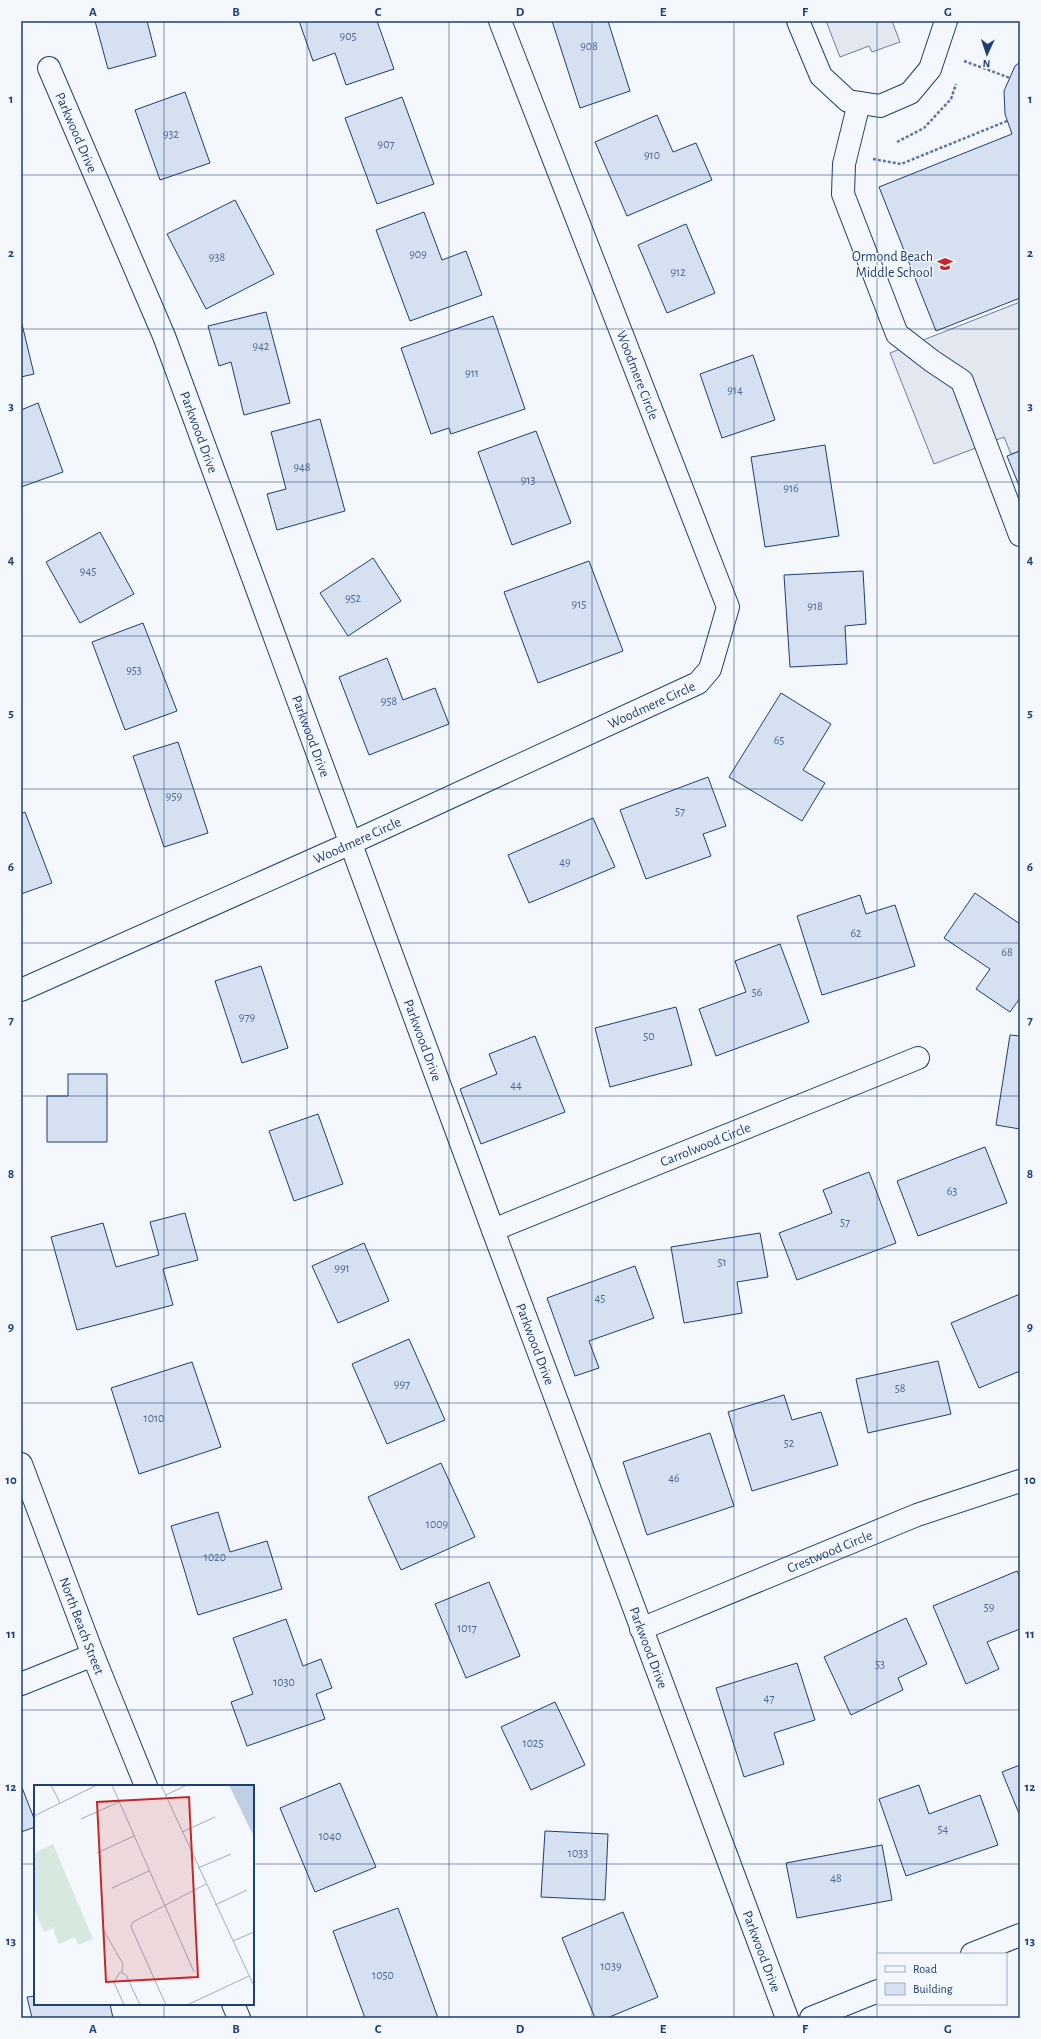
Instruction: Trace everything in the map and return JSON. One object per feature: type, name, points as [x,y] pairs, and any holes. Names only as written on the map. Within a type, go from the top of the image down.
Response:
[{"type":"street","name":"Woodmere Circle","points":[[21,990],[351,843],[698,684],[710,669],[728,607],[500,21]]},
{"type":"street","points":[[798,21],[820,76],[848,101],[880,106],[910,93],[930,68],[946,21]]},
{"type":"street","name":"Parkwood Drive","points":[[48,68],[164,336],[493,1230],[787,2018]]},
{"type":"street","points":[[859,103],[844,164],[843,194],[897,334],[932,362],[962,381],[1020,535]]},
{"type":"street","name":"Carrolwood Circle","points":[[493,1230],[918,1058]]},
{"type":"street","name":"North Beach Street","points":[[21,1464],[93,1655],[146,1785]]},
{"type":"street","name":"Crestwood Circle","points":[[642,1629],[917,1515],[1020,1480]]},
{"type":"street","points":[[21,1684],[93,1655]]},
{"type":"street","points":[[975,1953],[1020,1935]]},
{"type":"street","points":[[811,2018],[877,1992]]},
{"type":"street","points":[[234,2005],[239,2018]]},
{"type":"path","points":[[964,61],[1010,78]]},
{"type":"path","points":[[865,158],[902,164],[1007,121]]},
{"type":"shaded area","points":[[826,21],[892,21],[900,42],[872,52],[869,46],[840,57]]},
{"type":"shaded area","points":[[1020,302],[1020,451],[1011,454],[1004,437],[934,464],[890,353]]},
{"type":"building","points":[[95,21],[147,21],[156,56],[108,69]]},
{"type":"building","points":[[299,21],[377,21],[394,69],[346,85],[335,53],[313,61]]},
{"type":"building","points":[[552,21],[608,21],[630,91],[580,108]]},
{"type":"building","points":[[1020,62],[1020,298],[936,331],[879,187],[1012,134],[1005,114],[1004,91],[1015,66]]},
{"type":"building","points":[[185,92],[210,163],[160,180],[135,110]]},
{"type":"building","points":[[402,97],[434,184],[377,204],[345,118]]},
{"type":"building","points":[[657,115],[673,152],[696,143],[712,180],[627,216],[595,142]]},
{"type":"building","points":[[235,200],[274,274],[206,309],[167,234]]},
{"type":"building","points":[[424,212],[442,260],[466,251],[482,295],[410,321],[376,230]]},
{"type":"building","points":[[686,224],[715,293],[667,313],[638,245]]},
{"type":"building","points":[[266,312],[290,403],[244,415],[231,362],[219,366],[208,326]]},
{"type":"building","points":[[493,316],[525,409],[451,434],[449,428],[431,434],[401,348]]},
{"type":"building","points":[[21,320],[34,374],[21,377]]},
{"type":"building","points":[[753,355],[775,420],[722,438],[700,374]]},
{"type":"building","points":[[38,403],[63,472],[21,487],[21,410]]},
{"type":"building","points":[[320,419],[345,511],[277,530],[267,494],[286,489],[271,432]]},
{"type":"building","points":[[536,431],[571,523],[512,545],[478,452]]},
{"type":"building","points":[[825,445],[839,536],[765,547],[751,457]]},
{"type":"building","points":[[1020,451],[1020,488],[1007,456]]},
{"type":"building","points":[[100,532],[134,594],[80,623],[46,562]]},
{"type":"building","points":[[373,558],[401,601],[348,636],[320,593]]},
{"type":"building","points":[[589,561],[623,651],[538,683],[504,592]]},
{"type":"building","points":[[863,571],[866,624],[845,626],[847,664],[790,667],[784,575]]},
{"type":"building","points":[[143,623],[177,711],[125,730],[92,642]]},
{"type":"building","points":[[387,658],[403,700],[435,688],[449,724],[369,755],[339,677]]},
{"type":"building","points":[[781,693],[831,724],[803,770],[825,783],[802,821],[729,777]]},
{"type":"building","points":[[178,742],[208,833],[164,847],[133,756]]},
{"type":"building","points":[[708,777],[726,826],[703,834],[711,856],[646,879],[620,810]]},
{"type":"building","points":[[25,812],[52,883],[21,894],[21,814]]},
{"type":"building","points":[[593,818],[615,867],[529,903],[508,855]]},
{"type":"building","points":[[975,893],[1020,924],[1020,998],[1010,1012],[976,989],[990,969],[944,938]]},
{"type":"building","points":[[860,895],[866,914],[895,905],[915,966],[822,995],[797,916]]},
{"type":"building","points":[[780,944],[809,1022],[716,1056],[699,1009],[746,992],[735,961]]},
{"type":"building","points":[[261,966],[288,1048],[242,1063],[215,981]]},
{"type":"building","points":[[676,1007],[692,1065],[610,1087],[595,1028]]},
{"type":"building","points":[[1010,1035],[1020,1036],[1020,1129],[996,1125]]},
{"type":"building","points":[[535,1036],[565,1112],[481,1144],[460,1089],[497,1074],[489,1054]]},
{"type":"building","points":[[68,1074],[107,1074],[107,1142],[47,1142],[47,1096],[68,1096]]},
{"type":"building","points":[[318,1114],[343,1184],[294,1201],[269,1131]]},
{"type":"building","points":[[985,1147],[1007,1203],[918,1236],[897,1181]]},
{"type":"building","points":[[869,1172],[896,1243],[797,1280],[779,1233],[832,1213],[823,1190]]},
{"type":"building","points":[[185,1213],[198,1260],[163,1269],[173,1305],[77,1330],[51,1237],[103,1223],[116,1267],[159,1255],[150,1222]]},
{"type":"building","points":[[760,1233],[768,1277],[737,1282],[742,1313],[684,1323],[671,1247]]},
{"type":"building","points":[[364,1243],[389,1301],[338,1323],[312,1266]]},
{"type":"building","points":[[635,1266],[654,1318],[589,1341],[599,1368],[575,1376],[547,1298]]},
{"type":"building","points":[[1020,1294],[1020,1371],[979,1388],[951,1323]]},
{"type":"building","points":[[409,1339],[445,1420],[387,1444],[352,1364]]},
{"type":"building","points":[[938,1361],[951,1414],[868,1433],[856,1379]]},
{"type":"building","points":[[192,1362],[221,1447],[139,1474],[111,1388]]},
{"type":"building","points":[[784,1395],[792,1420],[821,1412],[838,1465],[752,1491],[728,1412]]},
{"type":"building","points":[[710,1433],[734,1506],[647,1535],[623,1462]]},
{"type":"building","points":[[441,1463],[475,1537],[401,1570],[368,1497]]},
{"type":"building","points":[[218,1512],[230,1552],[267,1541],[282,1589],[198,1615],[171,1526]]},
{"type":"building","points":[[1017,1571],[1020,1577],[1020,1629],[987,1642],[999,1669],[966,1684],[933,1606]]},
{"type":"building","points":[[489,1582],[520,1656],[466,1678],[435,1604]]},
{"type":"building","points":[[906,1618],[927,1664],[898,1678],[903,1690],[851,1715],[824,1657]]},
{"type":"building","points":[[286,1619],[303,1666],[321,1659],[332,1688],[316,1694],[325,1719],[247,1746],[231,1702],[253,1694],[233,1638]]},
{"type":"building","points":[[797,1663],[815,1720],[774,1733],[784,1764],[744,1777],[716,1688]]},
{"type":"building","points":[[555,1702],[585,1765],[531,1790],[501,1727]]},
{"type":"building","points":[[1020,1765],[1020,1816],[1002,1772]]},
{"type":"building","points":[[340,1783],[376,1867],[315,1892],[280,1808]]},
{"type":"building","points":[[21,1785],[34,1818],[34,1827],[21,1832]]},
{"type":"building","points":[[919,1785],[929,1814],[980,1795],[998,1845],[906,1876],[879,1799]]},
{"type":"building","points":[[545,1831],[608,1834],[605,1900],[541,1897]]},
{"type":"building","points":[[882,1845],[892,1900],[797,1918],[786,1863]]},
{"type":"building","points":[[398,1908],[438,2018],[365,2018],[333,1931]]},
{"type":"building","points":[[623,1912],[658,1997],[607,2018],[595,2018],[562,1938]]},
{"type":"building","points":[[34,1996],[34,2005],[110,2005],[113,2018],[32,2018],[27,1997]]},
{"type":"place","name":"Ormond Beach Middle School","points":[[945,264]]}]
